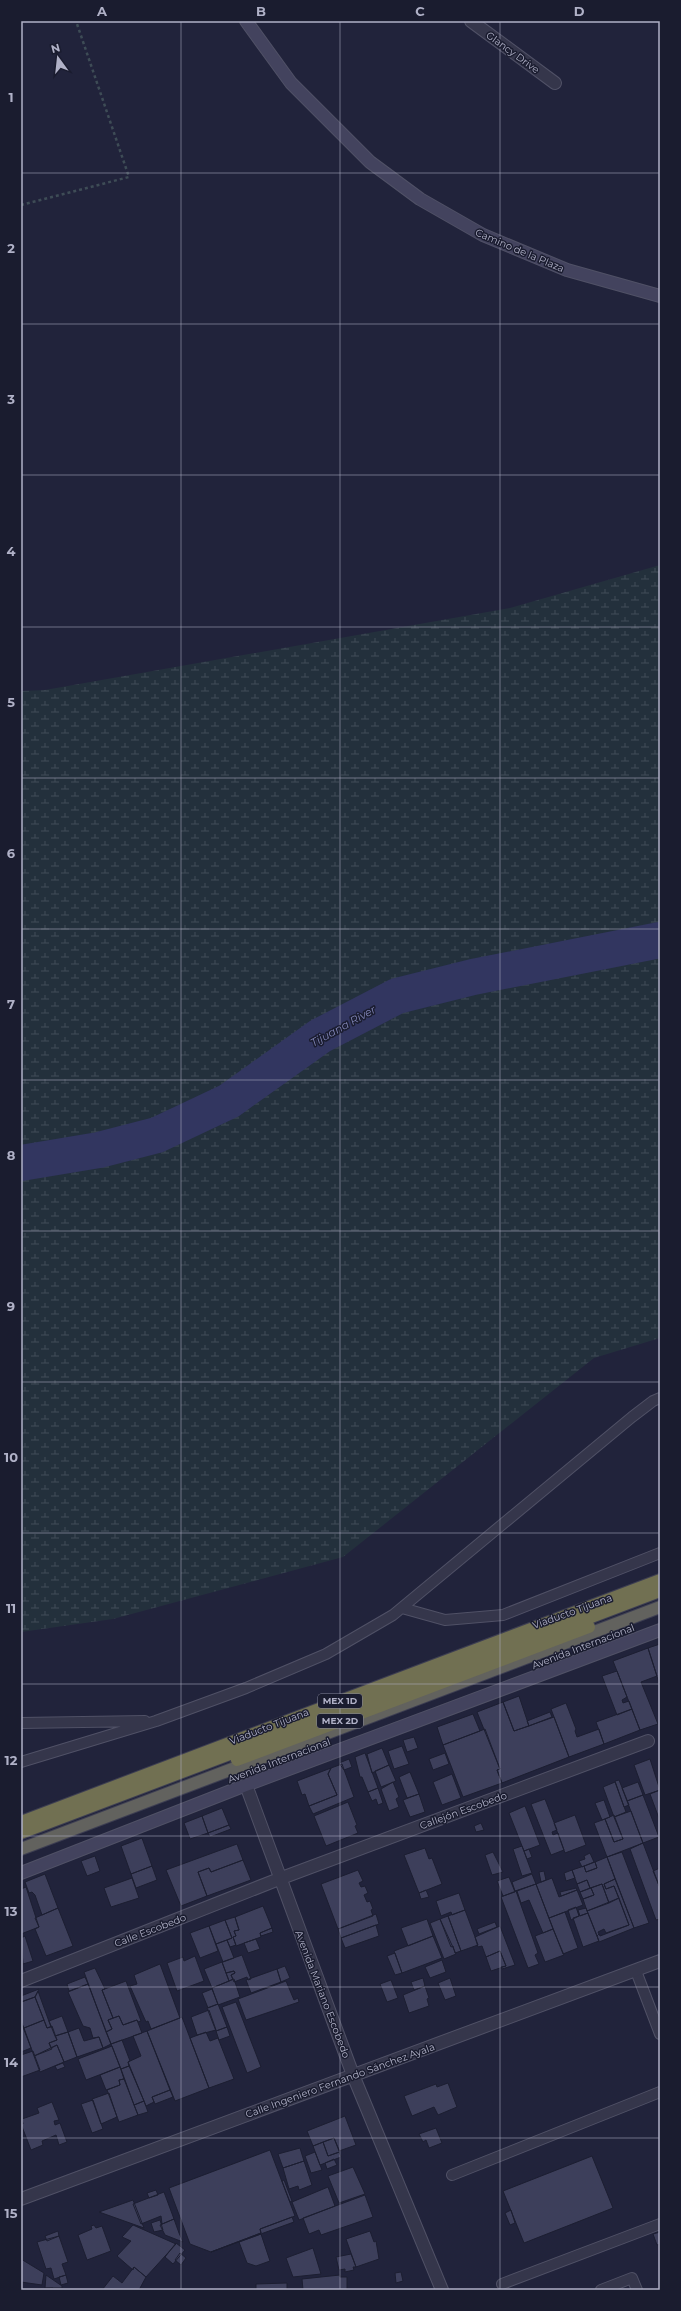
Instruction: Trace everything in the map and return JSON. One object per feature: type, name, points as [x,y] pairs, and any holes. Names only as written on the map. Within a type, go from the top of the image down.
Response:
[{"type":"highway","name":"MEX 1D","points":[[21,1822],[660,1580]]},
{"type":"highway","name":"Viaducto Tijuana","points":[[21,1833],[660,1591]]},
{"type":"highway","name":"Viaducto Tijuana","points":[[21,1841],[660,1600]]},
{"type":"highway","name":"Avenida Internacional","points":[[21,1849],[660,1607]]},
{"type":"main road","name":"Camino de la Plaza","points":[[246,21],[291,83],[370,162],[420,199],[483,235],[567,270],[660,296]]},
{"type":"main road","name":"Avenida Internacional","points":[[21,1874],[246,1785],[660,1630]]},
{"type":"street","name":"Glancy Drive","points":[[471,21],[555,83]]},
{"type":"street","name":"Callejón Escobedo","points":[[279,1879],[648,1741]]},
{"type":"street","name":"Avenida Mariano Escobedo","points":[[246,1785],[279,1879],[353,2075],[442,2290]]},
{"type":"street","name":"Calle Escobedo","points":[[21,1981],[279,1879]]},
{"type":"street","name":"Calle Ingeniero Fernando Sánchez Ayala","points":[[21,2199],[660,1961]]},
{"type":"lane","points":[[21,1762],[156,1721],[246,1688],[326,1654],[393,1615],[632,1417],[653,1401],[660,1398]]},
{"type":"lane","points":[[402,1608],[445,1620],[503,1615],[660,1553]]},
{"type":"lane","points":[[21,1723],[156,1721]]},
{"type":"lane","points":[[636,1971],[660,2034]]},
{"type":"lane","points":[[452,2175],[660,2092]]},
{"type":"lane","points":[[502,2284],[660,2224]]},
{"type":"lane","points":[[601,2290],[632,2278],[637,2290]]},
{"type":"path","points":[[21,205],[129,177],[76,21]]},
{"type":"green space","points":[[660,565],[660,1338],[594,1358],[343,1557],[113,1619],[21,1632],[21,691],[45,690],[510,608]]},
{"type":"building","points":[[660,1644],[660,1686],[648,1648]]},
{"type":"building","points":[[648,1648],[657,1676],[641,1682],[658,1724],[640,1730],[613,1661]]},
{"type":"building","points":[[617,1671],[627,1697],[622,1700],[623,1703],[629,1701],[632,1709],[617,1715],[602,1676]]},
{"type":"building","points":[[519,1696],[529,1726],[514,1731],[503,1702]]},
{"type":"building","points":[[503,1702],[514,1731],[554,1717],[569,1757],[502,1783],[497,1770],[500,1769],[477,1712]]},
{"type":"building","points":[[566,1703],[576,1729],[575,1731],[577,1737],[599,1729],[604,1744],[569,1757],[551,1709]]},
{"type":"building","points":[[632,1709],[640,1730],[604,1744],[596,1722]]},
{"type":"building","points":[[550,1712],[552,1717],[529,1726],[527,1721]]},
{"type":"building","points":[[473,1714],[480,1731],[443,1745],[437,1727]]},
{"type":"building","points":[[485,1729],[500,1769],[497,1770],[502,1783],[463,1797],[443,1745]]},
{"type":"building","points":[[414,1737],[418,1748],[407,1752],[403,1740]]},
{"type":"building","points":[[402,1746],[409,1764],[394,1769],[388,1751]]},
{"type":"building","points":[[382,1748],[389,1765],[372,1773],[367,1754]]},
{"type":"building","points":[[365,1753],[378,1788],[368,1792],[362,1777],[360,1777],[355,1757]]},
{"type":"building","points":[[445,1753],[449,1764],[433,1770],[429,1759]]},
{"type":"building","points":[[349,1759],[352,1767],[344,1770],[339,1763]]},
{"type":"building","points":[[650,1759],[660,1790],[645,1795],[634,1765]]},
{"type":"building","points":[[342,1764],[354,1797],[313,1814],[309,1806],[337,1795],[328,1774],[331,1768]]},
{"type":"building","points":[[389,1765],[396,1781],[381,1787],[375,1771]]},
{"type":"building","points":[[331,1768],[328,1774],[337,1795],[309,1806],[305,1794],[302,1795],[297,1781]]},
{"type":"building","points":[[410,1772],[419,1794],[407,1798],[399,1777]]},
{"type":"building","points":[[452,1774],[461,1798],[442,1805],[433,1782]]},
{"type":"building","points":[[619,1780],[629,1805],[624,1807],[615,1781]]},
{"type":"building","points":[[393,1782],[399,1797],[396,1799],[399,1807],[389,1811],[381,1789]]},
{"type":"building","points":[[615,1782],[626,1812],[614,1817],[603,1787]]},
{"type":"building","points":[[638,1782],[643,1795],[627,1801],[622,1788]]},
{"type":"building","points":[[378,1788],[383,1803],[378,1805],[376,1799],[372,1801],[368,1792]]},
{"type":"building","points":[[660,1790],[660,1821],[650,1794]]},
{"type":"building","points":[[419,1794],[425,1812],[410,1817],[403,1800]]},
{"type":"building","points":[[643,1795],[659,1837],[643,1843],[627,1801]]},
{"type":"building","points":[[545,1799],[557,1830],[552,1832],[553,1835],[558,1833],[564,1850],[551,1855],[531,1804]]},
{"type":"building","points":[[604,1800],[610,1817],[602,1820],[595,1803]]},
{"type":"building","points":[[348,1802],[357,1825],[355,1826],[358,1833],[326,1846],[314,1816]]},
{"type":"building","points":[[525,1806],[540,1845],[524,1851],[509,1813]]},
{"type":"building","points":[[222,1808],[229,1825],[208,1833],[202,1816]]},
{"type":"building","points":[[631,1811],[643,1843],[607,1857],[594,1823],[605,1819],[614,1842],[623,1839],[614,1817]]},
{"type":"building","points":[[575,1815],[586,1845],[565,1853],[554,1823]]},
{"type":"building","points":[[614,1815],[623,1839],[614,1842],[605,1819]]},
{"type":"building","points":[[202,1816],[208,1833],[190,1839],[184,1823]]},
{"type":"building","points":[[481,1823],[484,1830],[476,1832],[474,1826]]},
{"type":"building","points":[[229,1825],[231,1829],[210,1837],[208,1833]]},
{"type":"building","points":[[142,1838],[152,1866],[131,1874],[121,1846]]},
{"type":"building","points":[[643,1843],[660,1888],[660,1919],[656,1920],[630,1849]]},
{"type":"building","points":[[237,1844],[243,1860],[211,1872],[209,1868],[198,1872],[207,1896],[181,1906],[166,1870]]},
{"type":"building","points":[[522,1846],[532,1873],[522,1876],[513,1849]]},
{"type":"building","points":[[425,1848],[429,1859],[432,1858],[442,1884],[419,1893],[404,1855]]},
{"type":"building","points":[[529,1849],[532,1857],[527,1859],[524,1851]]},
{"type":"building","points":[[493,1852],[503,1872],[492,1875],[485,1855]]},
{"type":"building","points":[[622,1852],[649,1923],[634,1928],[607,1857]]},
{"type":"building","points":[[590,1853],[594,1862],[582,1867],[579,1861],[585,1859],[584,1856]]},
{"type":"building","points":[[95,1856],[100,1871],[87,1876],[81,1861]]},
{"type":"building","points":[[607,1857],[615,1879],[604,1884],[606,1889],[614,1886],[619,1898],[609,1903],[602,1884],[590,1888],[587,1880],[577,1884],[572,1870],[584,1866],[586,1872],[597,1868],[595,1862]]},
{"type":"building","points":[[243,1860],[251,1880],[207,1896],[198,1872],[209,1868],[211,1872]]},
{"type":"building","points":[[595,1862],[597,1868],[586,1872],[584,1866]]},
{"type":"building","points":[[152,1866],[157,1880],[136,1888],[131,1874]]},
{"type":"building","points":[[660,1868],[660,1888],[653,1871]]},
{"type":"building","points":[[358,1870],[363,1881],[359,1883],[361,1887],[365,1886],[368,1893],[364,1895],[367,1902],[370,1901],[373,1909],[371,1910],[373,1916],[338,1929],[321,1884]]},
{"type":"building","points":[[572,1870],[575,1878],[566,1881],[564,1873]]},
{"type":"building","points":[[544,1871],[546,1880],[541,1882],[539,1872]]},
{"type":"building","points":[[45,1874],[58,1908],[42,1915],[35,1895],[32,1892],[29,1893],[25,1882]]},
{"type":"building","points":[[532,1874],[536,1884],[515,1891],[512,1882]]},
{"type":"building","points":[[509,1877],[515,1892],[503,1896],[497,1881]]},
{"type":"building","points":[[132,1878],[139,1898],[111,1907],[104,1888]]},
{"type":"building","points":[[552,1878],[559,1897],[577,1890],[583,1905],[549,1918],[536,1884]]},
{"type":"building","points":[[615,1879],[634,1928],[599,1942],[597,1936],[599,1934],[600,1936],[629,1925],[614,1886],[606,1889],[604,1884]]},
{"type":"building","points":[[587,1880],[590,1888],[580,1892],[577,1884]]},
{"type":"building","points":[[536,1884],[553,1929],[543,1933],[529,1900],[521,1903],[517,1891]]},
{"type":"building","points":[[602,1884],[609,1903],[587,1911],[583,1899],[594,1895],[591,1888]]},
{"type":"building","points":[[26,1887],[39,1927],[21,1934],[21,1889]]},
{"type":"building","points":[[576,1888],[577,1890],[561,1896],[560,1892]]},
{"type":"building","points":[[591,1888],[594,1895],[583,1899],[580,1892]]},
{"type":"building","points":[[426,1890],[429,1897],[421,1899],[419,1893]]},
{"type":"building","points":[[516,1891],[538,1953],[535,1955],[539,1964],[528,1968],[501,1897]]},
{"type":"building","points":[[459,1893],[465,1910],[452,1915],[451,1912],[441,1916],[436,1901]]},
{"type":"building","points":[[619,1898],[629,1925],[606,1933],[604,1929],[598,1932],[599,1934],[597,1936],[587,1911]]},
{"type":"building","points":[[263,1906],[272,1928],[260,1933],[261,1937],[236,1946],[233,1937],[236,1936],[234,1931],[239,1930],[235,1917]]},
{"type":"building","points":[[576,1907],[579,1916],[571,1920],[568,1910]]},
{"type":"building","points":[[58,1908],[73,1946],[46,1956],[35,1929],[39,1927],[35,1918]]},
{"type":"building","points":[[586,1908],[588,1913],[580,1916],[578,1910]]},
{"type":"building","points":[[465,1910],[478,1945],[461,1951],[448,1916]]},
{"type":"building","points":[[565,1912],[578,1948],[563,1954],[549,1918]]},
{"type":"building","points":[[588,1913],[599,1941],[583,1947],[573,1918]]},
{"type":"building","points":[[376,1914],[379,1924],[341,1938],[338,1929]]},
{"type":"building","points":[[448,1916],[461,1951],[455,1953],[453,1946],[451,1947],[440,1919]]},
{"type":"building","points":[[235,1917],[239,1930],[234,1931],[236,1936],[233,1937],[236,1945],[230,1947],[227,1940],[232,1938],[225,1920]]},
{"type":"building","points":[[427,1919],[433,1936],[408,1946],[401,1928]]},
{"type":"building","points":[[440,1919],[456,1954],[444,1959],[430,1923]]},
{"type":"building","points":[[225,1920],[232,1938],[216,1944],[209,1926]]},
{"type":"building","points":[[495,1922],[497,1927],[479,1934],[477,1929]]},
{"type":"building","points":[[376,1925],[379,1936],[345,1948],[341,1938]]},
{"type":"building","points":[[209,1926],[218,1951],[200,1958],[190,1933]]},
{"type":"building","points":[[500,1926],[515,1965],[502,1969],[501,1967],[506,1966],[500,1951],[486,1957],[482,1946],[478,1947],[475,1937]]},
{"type":"building","points":[[272,1928],[273,1932],[261,1936],[260,1933]]},
{"type":"building","points":[[553,1929],[564,1955],[545,1962],[535,1936]]},
{"type":"building","points":[[25,1936],[33,1961],[23,1964],[21,1938]]},
{"type":"building","points":[[433,1936],[442,1958],[402,1973],[394,1951]]},
{"type":"building","points":[[256,1939],[260,1949],[248,1953],[244,1943]]},
{"type":"building","points":[[227,1940],[234,1958],[223,1962],[216,1944]]},
{"type":"building","points":[[500,1951],[506,1966],[491,1971],[486,1957]]},
{"type":"building","points":[[395,1953],[402,1973],[395,1975],[387,1956]]},
{"type":"building","points":[[242,1955],[251,1979],[248,1980],[247,1977],[234,1982],[231,1975],[235,1973],[234,1971],[226,1973],[222,1962]]},
{"type":"building","points":[[195,1956],[204,1981],[177,1991],[167,1963],[183,1957],[184,1961]]},
{"type":"building","points":[[442,1960],[446,1972],[430,1978],[425,1967]]},
{"type":"building","points":[[222,1962],[229,1981],[212,1988],[204,1969]]},
{"type":"building","points":[[160,1964],[180,2018],[151,2029],[148,2021],[146,2022],[130,1986],[137,1984],[134,1975]]},
{"type":"building","points":[[285,1966],[290,1978],[281,1982],[277,1969]]},
{"type":"building","points":[[95,1968],[105,1989],[102,1990],[113,2018],[108,2020],[112,2029],[106,2032],[84,1972]]},
{"type":"building","points":[[277,1969],[281,1982],[251,1993],[246,1980]]},
{"type":"building","points":[[234,1971],[235,1973],[231,1975],[233,1979],[229,1981],[226,1973]]},
{"type":"building","points":[[85,1977],[88,1984],[69,1991],[67,1984]]},
{"type":"building","points":[[423,1978],[425,1986],[414,1990],[411,1982]]},
{"type":"building","points":[[450,1978],[456,1996],[445,2000],[438,1983]]},
{"type":"building","points":[[234,1979],[240,1997],[218,2005],[212,1988]]},
{"type":"building","points":[[391,1980],[398,1998],[387,2002],[380,1984]]},
{"type":"building","points":[[126,1981],[141,2021],[138,2022],[137,2020],[123,2025],[119,2016],[113,2018],[102,1990]]},
{"type":"building","points":[[286,1981],[294,2000],[298,1998],[299,2002],[246,2020],[238,1999]]},
{"type":"building","points":[[88,1984],[111,2044],[103,2048],[99,2037],[93,2038],[90,2028],[83,2026],[68,1992]]},
{"type":"building","points":[[425,1986],[429,1998],[427,1999],[429,2006],[409,2013],[403,1995]]},
{"type":"building","points":[[39,1989],[35,1997],[21,2002],[21,1996]]},
{"type":"building","points":[[212,1989],[218,2004],[208,2008],[202,1993]]},
{"type":"building","points":[[38,1991],[51,2027],[47,2028],[35,1997]]},
{"type":"building","points":[[35,1997],[44,2020],[24,2028],[21,2021],[21,2002]]},
{"type":"building","points":[[236,2002],[261,2067],[247,2073],[222,2007]]},
{"type":"building","points":[[218,2004],[227,2027],[216,2031],[207,2008]]},
{"type":"building","points":[[209,2010],[216,2030],[197,2035],[191,2017]]},
{"type":"building","points":[[62,2016],[68,2032],[55,2036],[49,2021]]},
{"type":"building","points":[[119,2016],[123,2025],[137,2020],[142,2033],[111,2044],[106,2032],[112,2029],[108,2020]]},
{"type":"building","points":[[182,2017],[209,2088],[175,2101],[147,2031]]},
{"type":"building","points":[[44,2020],[47,2028],[52,2026],[57,2040],[49,2043],[52,2049],[34,2056],[24,2028]]},
{"type":"building","points":[[21,2022],[31,2048],[21,2052]]},
{"type":"building","points":[[227,2027],[230,2036],[219,2040],[216,2031]]},
{"type":"building","points":[[79,2028],[84,2041],[99,2037],[103,2048],[77,2057],[68,2032]]},
{"type":"building","points":[[147,2031],[170,2090],[152,2097],[154,2102],[146,2106],[128,2062],[141,2056],[133,2036]]},
{"type":"building","points":[[68,2032],[77,2057],[64,2062],[57,2045],[51,2048],[49,2043],[57,2040],[55,2036]]},
{"type":"building","points":[[206,2032],[210,2041],[218,2038],[234,2079],[209,2088],[190,2038]]},
{"type":"building","points":[[122,2040],[130,2061],[128,2062],[129,2066],[121,2069],[111,2044]]},
{"type":"building","points":[[57,2045],[64,2062],[40,2072],[34,2056]]},
{"type":"building","points":[[112,2046],[120,2067],[86,2080],[78,2059]]},
{"type":"building","points":[[33,2051],[40,2070],[21,2077],[21,2055]]},
{"type":"building","points":[[63,2063],[65,2067],[57,2070],[55,2066]]},
{"type":"building","points":[[129,2066],[144,2101],[134,2105],[121,2069]]},
{"type":"building","points":[[120,2067],[124,2079],[119,2080],[120,2085],[106,2090],[100,2075]]},
{"type":"building","points":[[124,2079],[138,2115],[119,2122],[107,2090],[120,2085],[119,2080]]},
{"type":"building","points":[[448,2083],[457,2107],[438,2115],[434,2107],[412,2116],[404,2096],[436,2084],[437,2087]]},
{"type":"building","points":[[170,2090],[173,2097],[155,2104],[152,2097]]},
{"type":"building","points":[[109,2093],[117,2117],[101,2124],[92,2099]]},
{"type":"building","points":[[93,2100],[103,2129],[92,2133],[81,2104]]},
{"type":"building","points":[[144,2101],[148,2112],[138,2115],[134,2105]]},
{"type":"building","points":[[52,2102],[59,2120],[54,2121],[55,2125],[60,2123],[67,2142],[59,2145],[56,2135],[42,2141],[43,2145],[31,2150],[21,2124],[23,2124],[22,2119],[39,2113],[37,2108]]},
{"type":"building","points":[[345,2116],[356,2145],[339,2151],[334,2138],[313,2146],[307,2131]]},
{"type":"building","points":[[436,2128],[442,2143],[429,2148],[426,2140],[423,2142],[419,2134]]},
{"type":"building","points":[[334,2138],[340,2152],[328,2156],[323,2142]]},
{"type":"building","points":[[323,2142],[328,2156],[339,2152],[341,2157],[320,2165],[313,2146]]},
{"type":"building","points":[[300,2148],[304,2161],[283,2168],[278,2154]]},
{"type":"building","points":[[270,2150],[295,2216],[260,2229],[261,2233],[211,2252],[190,2244],[169,2188]]},
{"type":"building","points":[[315,2152],[322,2170],[311,2173],[305,2156]]},
{"type":"building","points":[[592,2156],[613,2208],[524,2243],[503,2191]]},
{"type":"building","points":[[334,2159],[337,2165],[327,2169],[325,2163]]},
{"type":"building","points":[[304,2161],[312,2185],[299,2190],[298,2186],[289,2189],[283,2168]]},
{"type":"building","points":[[353,2167],[365,2194],[339,2203],[328,2176]]},
{"type":"building","points":[[284,2180],[292,2201],[290,2202],[282,2181]]},
{"type":"building","points":[[328,2187],[335,2206],[299,2220],[292,2202]]},
{"type":"building","points":[[156,2190],[158,2195],[149,2198],[147,2193]]},
{"type":"building","points":[[164,2192],[174,2219],[162,2224],[161,2216],[141,2224],[133,2204]]},
{"type":"building","points":[[365,2195],[373,2217],[321,2235],[319,2230],[309,2234],[303,2218]]},
{"type":"building","points":[[133,2200],[144,2228],[99,2212]]},
{"type":"building","points":[[511,2210],[515,2223],[510,2225],[505,2213]]},
{"type":"building","points":[[292,2217],[294,2222],[211,2252],[261,2233],[260,2229]]},
{"type":"building","points":[[174,2219],[183,2242],[165,2235],[160,2225]]},
{"type":"building","points":[[160,2220],[163,2230],[154,2232],[151,2223]]},
{"type":"building","points":[[94,2225],[96,2228],[102,2226],[111,2251],[87,2260],[78,2235],[92,2229],[91,2226]]},
{"type":"building","points":[[133,2225],[176,2244],[146,2277],[134,2267],[133,2270],[117,2256],[131,2241],[122,2237]]},
{"type":"building","points":[[58,2231],[59,2236],[47,2241],[45,2236]]},
{"type":"building","points":[[370,2231],[374,2242],[376,2241],[379,2259],[356,2267],[346,2239]]},
{"type":"building","points":[[660,2232],[660,2244],[657,2245],[653,2234]]},
{"type":"building","points":[[261,2234],[270,2261],[256,2266],[247,2263],[239,2242]]},
{"type":"building","points":[[59,2236],[68,2262],[62,2264],[66,2275],[54,2279],[51,2268],[46,2269],[37,2242]]},
{"type":"building","points":[[176,2243],[185,2250],[173,2264],[165,2257]]},
{"type":"building","points":[[313,2248],[321,2274],[293,2277],[286,2258]]},
{"type":"building","points":[[180,2253],[186,2258],[181,2265],[175,2260]]},
{"type":"building","points":[[351,2254],[356,2267],[353,2267],[354,2270],[345,2272],[345,2269],[339,2270],[336,2257]]},
{"type":"building","points":[[21,2259],[44,2273],[42,2285],[21,2282]]},
{"type":"building","points":[[134,2267],[146,2277],[139,2290],[102,2290],[113,2276],[122,2283]]},
{"type":"building","points":[[401,2272],[403,2281],[396,2283],[395,2273]]},
{"type":"building","points":[[46,2275],[62,2286],[62,2288],[45,2288]]},
{"type":"building","points":[[66,2275],[68,2283],[61,2285],[59,2277]]},
{"type":"building","points":[[340,2275],[340,2277],[347,2277],[347,2290],[303,2290],[302,2279]]},
{"type":"building","points":[[287,2283],[287,2290],[256,2290],[256,2284]]},
{"type":"building","points":[[53,2288],[53,2290],[22,2289]]},
{"type":"waterway","name":"Tijuana River","points":[[21,1163],[99,1150],[157,1135],[229,1101],[320,1036],[397,996],[473,977],[660,940]]}]
